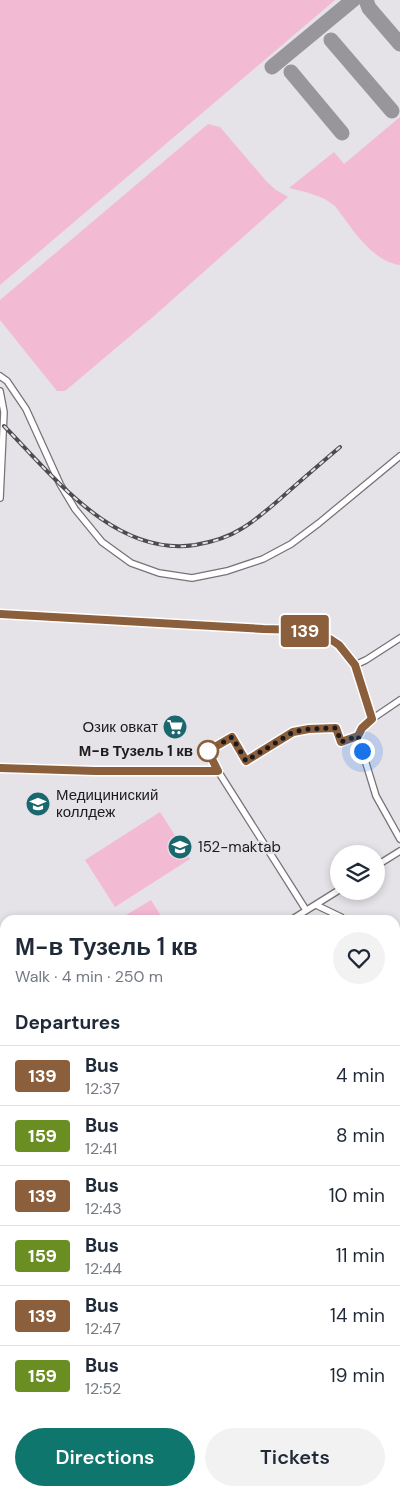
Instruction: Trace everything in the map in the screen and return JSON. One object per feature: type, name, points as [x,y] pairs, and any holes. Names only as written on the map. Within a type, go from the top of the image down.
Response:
[{"type":"street","points":[[0,376],[7,381],[26,409],[60,484],[75,510],[102,542],[131,563],[159,573],[192,578],[227,571],[263,559],[291,544],[312,529],[400,456]]},
{"type":"street","points":[[0,391],[4,412],[0,498]]},
{"type":"street","points":[[0,614],[254,629],[304,630],[335,642],[355,665],[372,719]]},
{"type":"street","points":[[355,665],[400,638]]},
{"type":"street","points":[[400,700],[372,719],[362,728],[358,736],[376,796],[400,839]]},
{"type":"street","points":[[306,910],[218,771],[208,751],[232,737],[246,761],[293,732],[309,729],[336,728],[341,742],[358,736]]},
{"type":"street","points":[[0,768],[95,771],[218,771]]},
{"type":"street","points":[[385,860],[400,851]]},
{"type":"street","points":[[298,915],[330,895]]},
{"type":"street","points":[[316,904],[337,915]]},
{"type":"shaded area","points":[[0,0],[335,0],[0,285]]},
{"type":"shaded area","points":[[400,117],[400,265],[380,257],[371,250],[330,202],[313,194],[289,188],[334,152],[344,164]]},
{"type":"shaded area","points":[[208,124],[220,127],[267,182],[288,197],[154,316],[65,391],[57,391],[0,320],[0,300]]},
{"type":"shaded area","points":[[160,812],[190,859],[115,907],[85,860]]},
{"type":"shaded area","points":[[151,900],[160,915],[126,915]]},
{"type":"taxiway","points":[[272,67],[353,0]]},
{"type":"taxiway","points":[[366,0],[369,8],[400,44]]},
{"type":"taxiway","points":[[331,40],[392,111]]},
{"type":"taxiway","points":[[291,72],[342,133]]},
{"type":"railway","points":[[4,426],[65,489],[88,509],[113,526],[138,539],[166,545],[201,544],[236,532],[261,515],[340,447]]},
{"type":"bus line","name":"139","points":[[0,614],[304,630],[330,639],[339,645],[355,665],[372,719],[362,728],[358,736],[341,742],[336,728],[309,729],[293,732],[246,761],[232,737],[208,751],[218,771],[95,771],[0,768]]},
{"type":"place","name":"Озик овкат","points":[[175,727]]},
{"type":"place","name":"М-в Тузель 1 кв","points":[[208,751]]},
{"type":"place","name":"Медициниский коллдеж","points":[[38,804]]},
{"type":"place","name":"152-maktab","points":[[180,847]]},
{"type":"route","points":[[208,751],[232,737],[246,761],[293,732],[309,729],[336,728],[341,742],[358,736],[362,751]]}]
